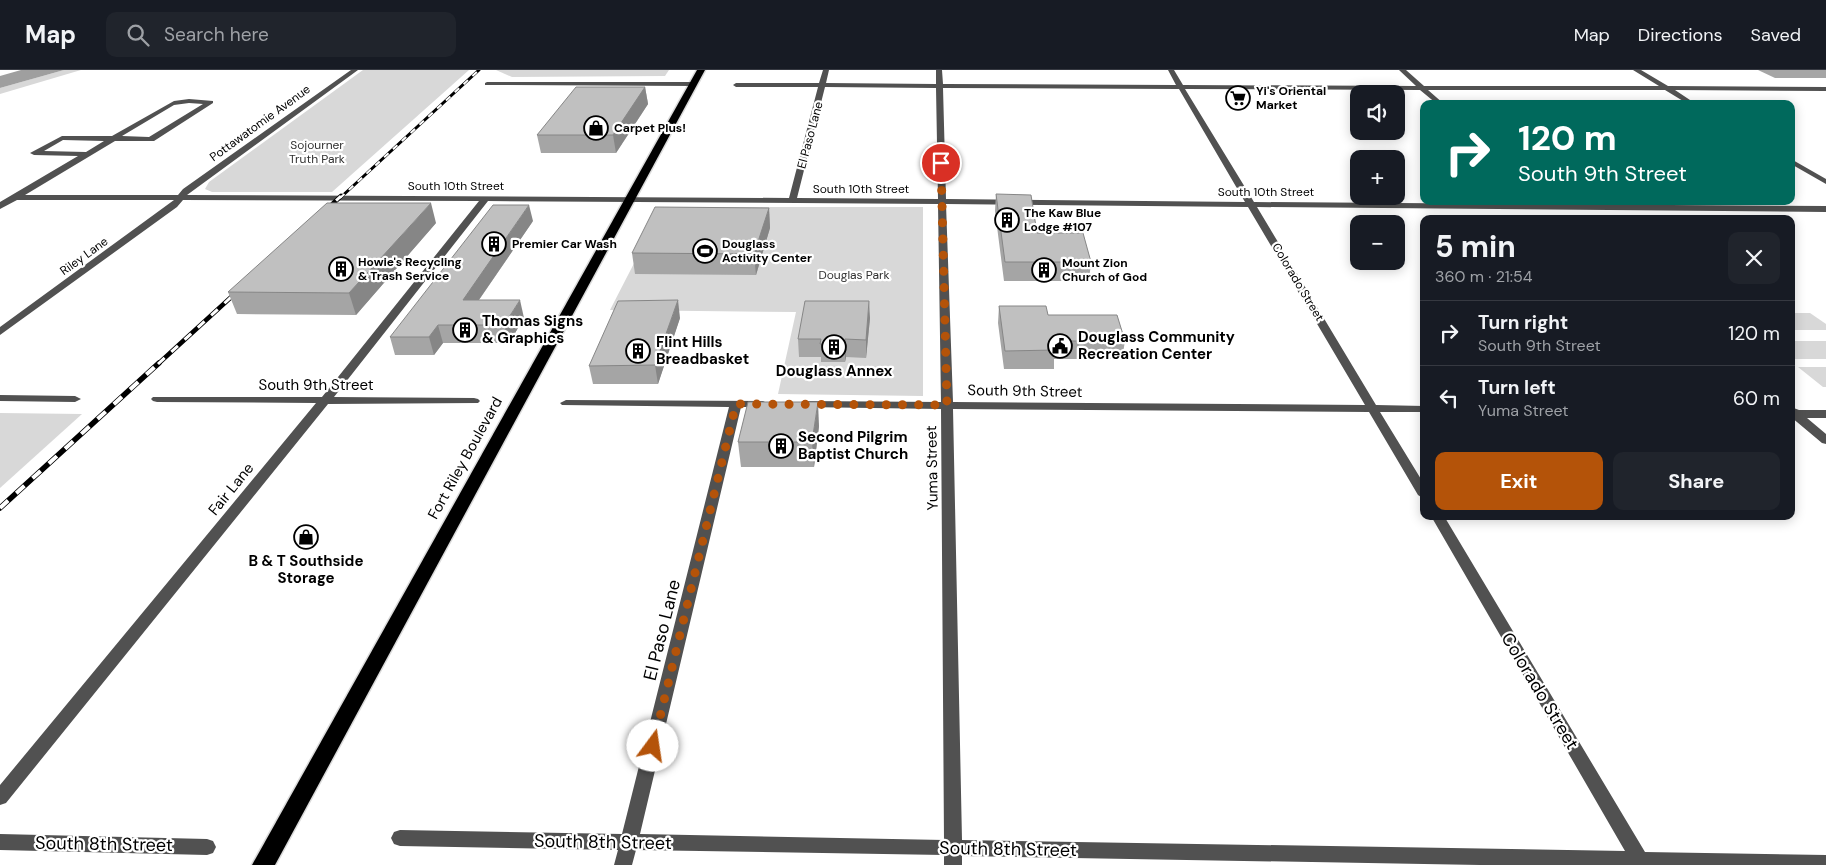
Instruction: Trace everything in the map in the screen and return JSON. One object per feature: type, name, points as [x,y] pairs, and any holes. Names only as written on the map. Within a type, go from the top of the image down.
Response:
[{"type":"highway","name":"Fort Riley Boulevard","points":[[263,865],[701,70]]},
{"type":"street","name":"Pottawatomie Avenue","points":[[181,198],[189,189],[355,70]]},
{"type":"street","name":"El Paso Lane","points":[[792,201],[826,70]]},
{"type":"street","name":"Yuma Street","points":[[939,70],[947,405],[952,856]]},
{"type":"street","name":"Colorado Street","points":[[1171,70],[1420,488]]},
{"type":"street","points":[[1402,70],[1436,100]]},
{"type":"street","points":[[1636,70],[1686,100]]},
{"type":"street","points":[[488,84],[693,84]]},
{"type":"street","points":[[736,85],[1826,90]]},
{"type":"street","points":[[0,206],[89,154],[114,138],[176,102],[211,102],[151,139],[114,138],[62,138],[34,153],[89,154]]},
{"type":"street","points":[[1795,163],[1826,182]]},
{"type":"street","name":"South 10th Street","points":[[15,197],[1420,204]]},
{"type":"street","name":"Riley Lane","points":[[0,332],[181,198]]},
{"type":"street","name":"Fair Lane","points":[[0,798],[325,400],[486,198]]},
{"type":"street","points":[[1556,205],[1567,215]]},
{"type":"street","name":"South 10th Street","points":[[1609,205],[1826,209]]},
{"type":"street","points":[[0,398],[75,398]]},
{"type":"street","name":"South 9th Street","points":[[157,399],[474,401]]},
{"type":"street","points":[[566,403],[775,404]]},
{"type":"street","name":"El Paso Lane","points":[[623,865],[736,404]]},
{"type":"street","name":"South 9th Street","points":[[795,404],[1420,409]]},
{"type":"street","points":[[1795,412],[1826,414]]},
{"type":"street","points":[[1795,414],[1826,440]]},
{"type":"street","name":"Colorado Street","points":[[1439,520],[1642,862]]},
{"type":"street","name":"South 8th Street","points":[[400,838],[630,842],[952,856],[1826,863]]},
{"type":"street","name":"South 8th Street","points":[[0,842],[207,847]]},
{"type":"green space","points":[[64,70],[81,70],[0,94],[0,88]]},
{"type":"green space","name":"Sojourner Truth Park","points":[[363,70],[469,70],[332,192],[212,192],[205,189],[209,182]]},
{"type":"green space","points":[[496,70],[669,70],[665,76],[512,77]]},
{"type":"green space","name":"Douglas Park","points":[[663,207],[923,207],[923,396],[778,394],[796,312],[610,310]]},
{"type":"green space","points":[[1795,313],[1810,313],[1826,324],[1826,330],[1795,330]]},
{"type":"green space","points":[[1795,341],[1826,341],[1826,359],[1795,359]]},
{"type":"green space","points":[[1798,367],[1826,367],[1826,387],[1823,387]]},
{"type":"green space","points":[[0,413],[82,414],[0,488]]},
{"type":"shaded area","points":[[21,70],[64,70],[0,88],[0,76]]},
{"type":"building","points":[[576,87],[645,87],[613,135],[537,135]]},
{"type":"building","points":[[996,194],[1031,195],[1037,233],[1083,233],[1091,262],[1005,262]]},
{"type":"building","points":[[327,203],[431,203],[349,293],[228,292]]},
{"type":"building","points":[[493,205],[529,205],[463,300],[520,300],[504,325],[438,325],[429,337],[390,337]]},
{"type":"building","points":[[655,207],[769,208],[754,254],[632,253]]},
{"type":"building","name":"Flint Hills Breadbasket","points":[[678,300],[655,365],[589,366],[618,301]]},
{"type":"building","points":[[805,301],[869,301],[866,340],[845,339],[845,344],[820,344],[821,339],[798,339]]},
{"type":"building","points":[[999,306],[1046,306],[1048,315],[1117,315],[1125,341],[1053,341],[1055,350],[1005,351]]},
{"type":"building","points":[[748,402],[818,402],[812,442],[738,442]]},
{"type":"railway","points":[[340,198],[479,70]]},
{"type":"railway","points":[[323,213],[341,196]]},
{"type":"railway","points":[[158,364],[240,289]]},
{"type":"railway","points":[[0,508],[159,363]]},
{"type":"place","name":"Yi's Oriental Market","points":[[1238,98]]},
{"type":"place","name":"Carpet Plus!","points":[[596,128]]},
{"type":"place","name":"The Kaw Blue Lodge #107","points":[[1007,220]]},
{"type":"place","name":"Premier Car Wash","points":[[494,244]]},
{"type":"place","name":"Douglass Activity Center","points":[[705,251]]},
{"type":"place","name":"Howie's Recycling & Trash Service","points":[[341,269]]},
{"type":"place","name":"Mount Zion Church of God","points":[[1044,270]]},
{"type":"place","name":"Thomas Signs & Graphics","points":[[465,330]]},
{"type":"place","name":"Douglass Community Recreation Center","points":[[1060,346]]},
{"type":"place","name":"Douglass Annex","points":[[834,347]]},
{"type":"place","name":"Flint Hills Breadbasket","points":[[638,351]]},
{"type":"place","name":"Second Pilgrim Baptist Church","points":[[781,446]]},
{"type":"place","name":"B & T Southside Storage","points":[[306,537]]},
{"type":"route","points":[[653,746],[736,404],[947,405],[941,163]]}]
